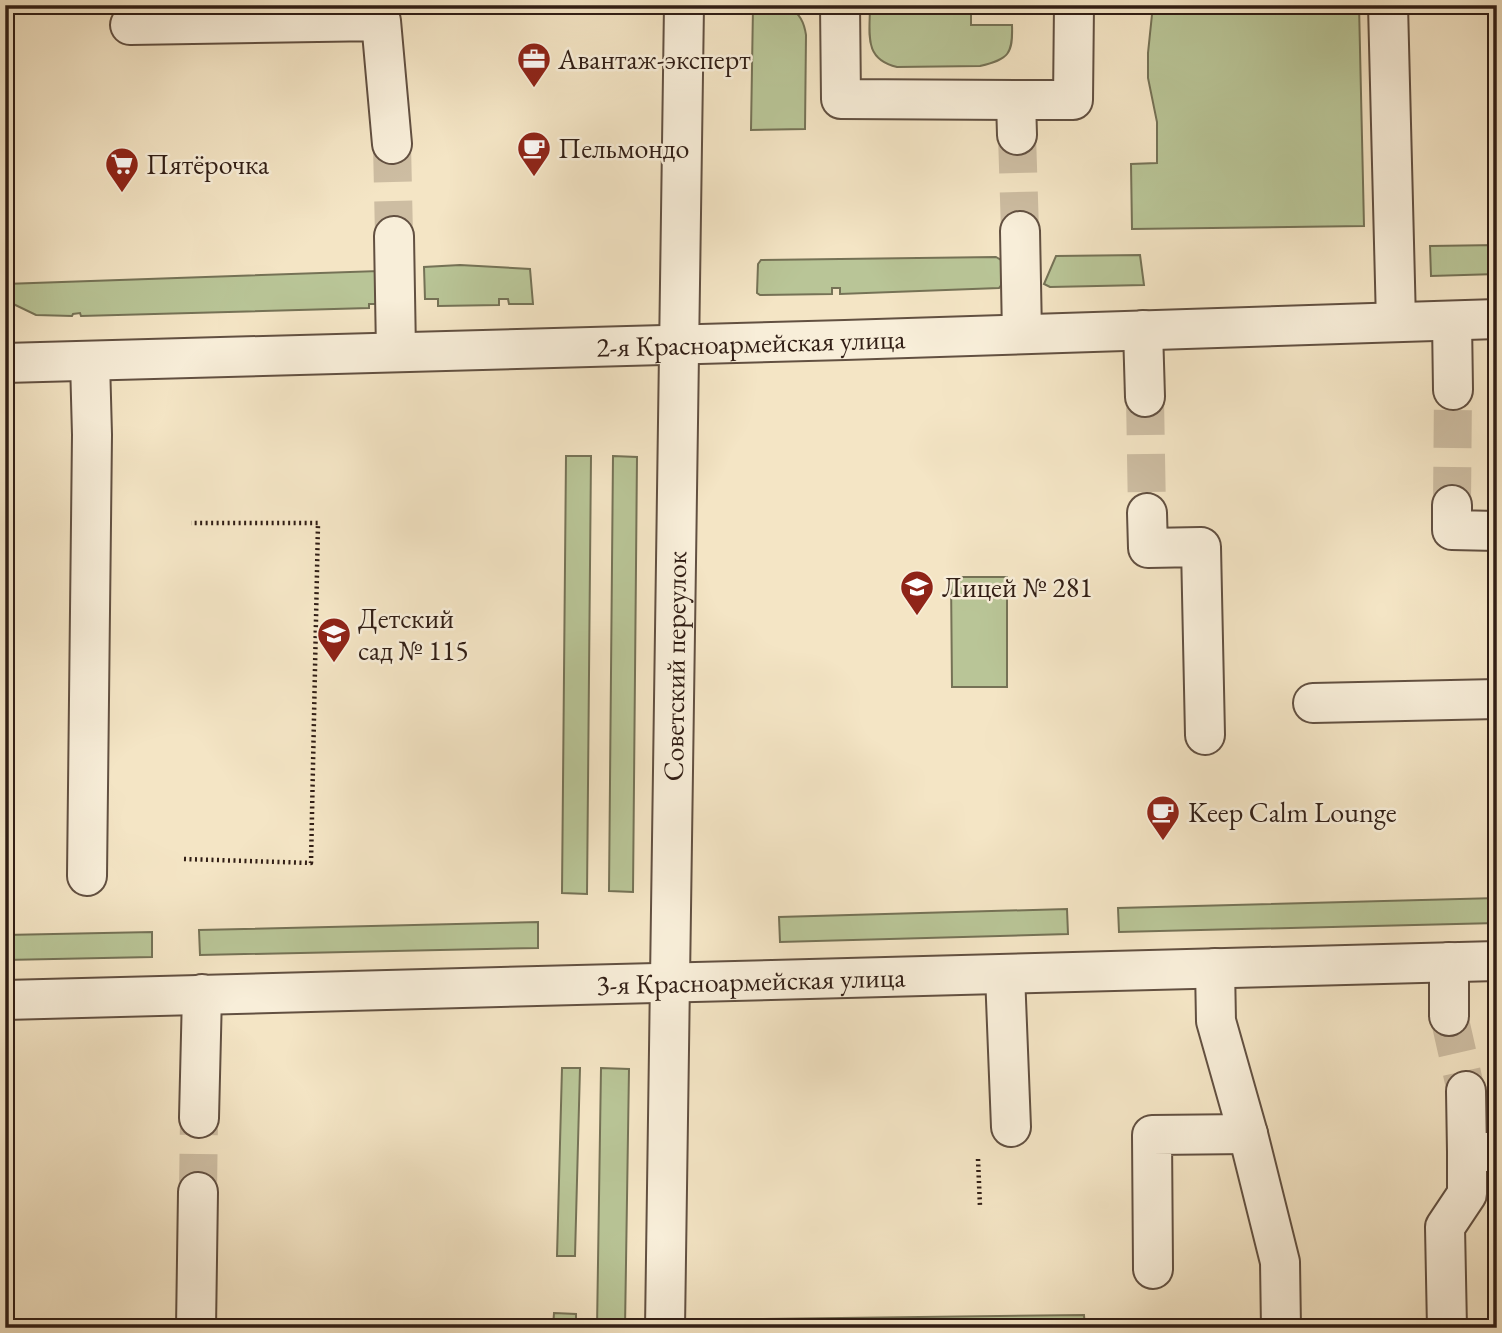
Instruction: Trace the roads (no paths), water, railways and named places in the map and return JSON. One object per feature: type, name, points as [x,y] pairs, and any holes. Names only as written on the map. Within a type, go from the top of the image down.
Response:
[{"type":"street","name":"Советский переулок","points":[[665,1328],[684,5]]},
{"type":"street","points":[[840,5],[841,99],[1016,117],[1073,100],[1074,5]]},
{"type":"street","points":[[1388,5],[1396,322]]},
{"type":"street","points":[[130,25],[381,21],[392,144]]},
{"type":"street","points":[[1020,231],[1022,334]]},
{"type":"street","points":[[394,236],[396,351]]},
{"type":"street","name":"2-я Красноармейская улица","points":[[5,363],[1497,319]]},
{"type":"street","points":[[1452,321],[1452,390]]},
{"type":"street","points":[[1143,330],[1145,397]]},
{"type":"street","points":[[86,876],[92,435],[90,361]]},
{"type":"street","points":[[1452,505],[1452,530],[1497,531]]},
{"type":"street","points":[[1147,513],[1148,548],[1201,547],[1205,735]]},
{"type":"street","points":[[1313,703],[1497,699]]},
{"type":"street","name":"3-я Красноармейская улица","points":[[5,1000],[1497,961]]},
{"type":"street","points":[[1449,962],[1449,1016]]},
{"type":"street","points":[[1215,968],[1216,1021],[1280,1262],[1281,1328]]},
{"type":"street","points":[[1005,974],[1011,1127]]},
{"type":"street","points":[[199,1118],[202,995]]},
{"type":"street","points":[[1447,1328],[1445,1227],[1468,1194],[1482,1152],[1466,1091]]},
{"type":"street","points":[[1153,1269],[1152,1135],[1248,1134]]},
{"type":"street","points":[[196,1328],[198,1192]]},
{"type":"tunnel","points":[[1017,135],[1020,231]]},
{"type":"tunnel","points":[[392,144],[394,236]]},
{"type":"tunnel","points":[[1452,505],[1453,390]]},
{"type":"tunnel","points":[[1145,397],[1147,513]]},
{"type":"tunnel","points":[[1449,1016],[1466,1091]]},
{"type":"tunnel","points":[[198,1192],[199,1118]]},
{"type":"place","name":"Авантаж-эксперт","points":[[534,89]]},
{"type":"place","name":"Пельмондо","points":[[534,178]]},
{"type":"place","name":"Пятёрочка","points":[[122,194]]},
{"type":"place","name":"Лицей № 281","points":[[917,617]]},
{"type":"place","name":"Детский сад № 115","points":[[334,664]]},
{"type":"place","name":"Keep Calm Lounge","points":[[1163,842]]}]
